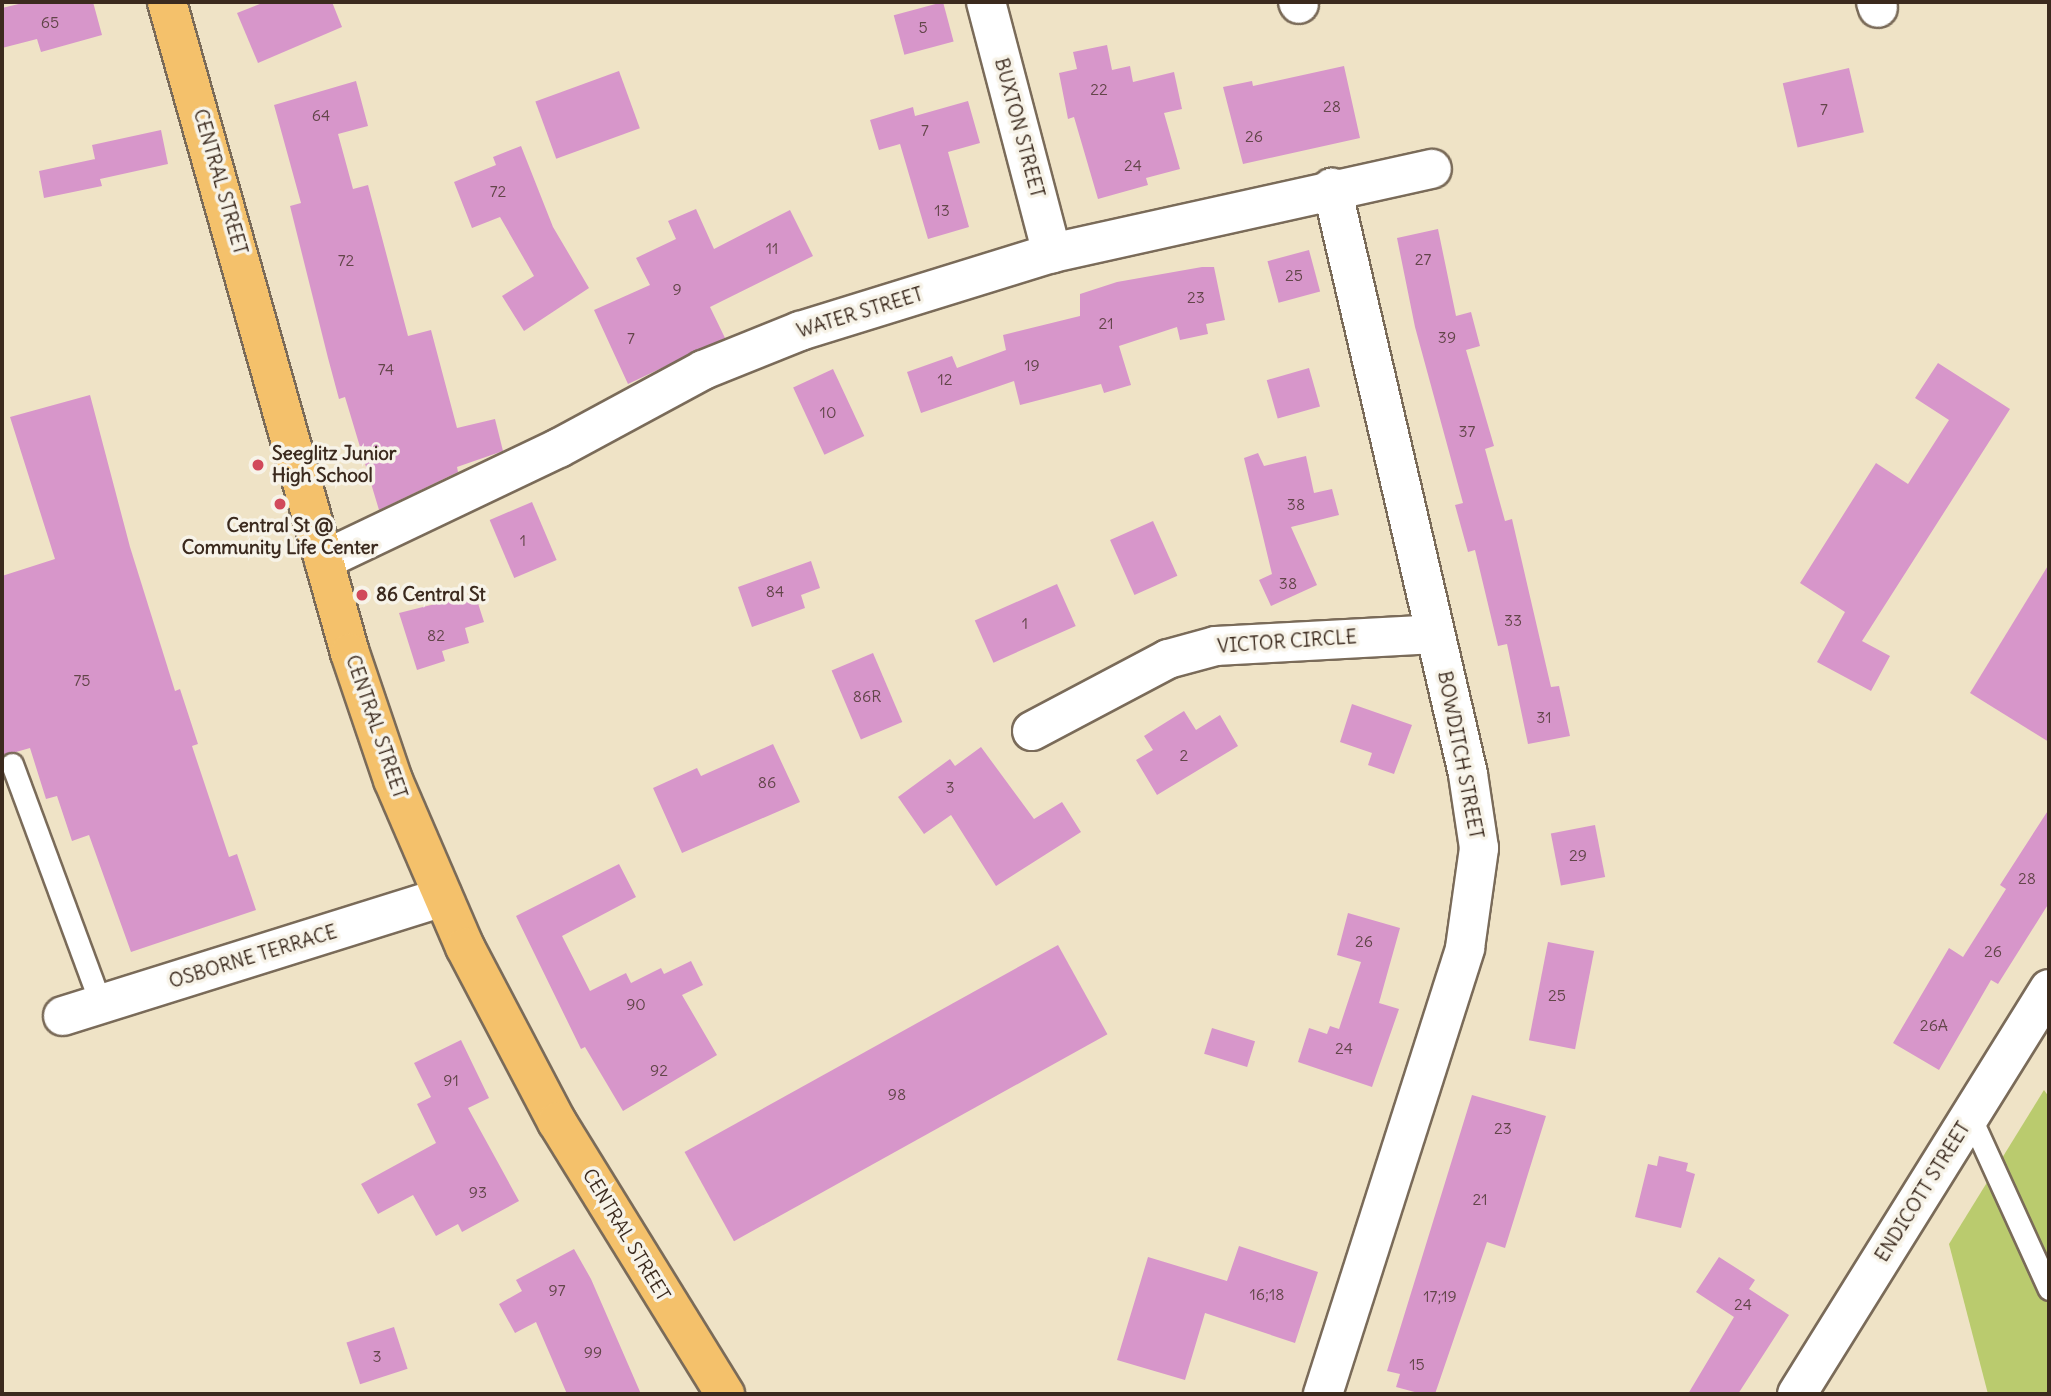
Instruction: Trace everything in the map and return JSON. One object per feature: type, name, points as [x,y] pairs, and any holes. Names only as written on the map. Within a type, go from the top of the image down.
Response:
[{"type":"main road","name":"CENTRAL STREET","points":[[167,2],[324,560],[383,753],[443,897],[557,1122],[725,1394]]},
{"type":"street","name":"BUXTON STREET","points":[[986,2],[1052,253]]},
{"type":"street","name":"WATER STREET","points":[[324,560],[559,448],[703,370],[800,331],[1052,253],[1332,188],[1432,169]]},
{"type":"street","name":"BOWDITCH STREET","points":[[1323,1394],[1465,948],[1479,848],[1435,634],[1332,188]]},
{"type":"street","name":"VICTOR CIRCLE","points":[[1032,731],[1168,659],[1216,646],[1435,634]]},
{"type":"street","name":"OSBORNE TERRACE","points":[[63,1016],[443,897]]},
{"type":"street","name":"ENDICOTT STREET","points":[[1797,1394],[2049,989]]},
{"type":"lane","points":[[12,764],[101,1005]]},
{"type":"lane","points":[[1970,1116],[2049,1289]]},
{"type":"green space","points":[[2044,1090],[2049,1097],[2049,1394],[1988,1394],[1949,1244]]},
{"type":"building","points":[[27,2],[93,2],[102,35],[41,52],[37,39],[2,48],[2,8]]},
{"type":"building","points":[[265,2],[332,2],[342,27],[258,63],[237,13]]},
{"type":"building","points":[[943,2],[954,42],[904,55],[894,15]]},
{"type":"building","points":[[1107,45],[1112,70],[1130,66],[1133,82],[1174,72],[1182,109],[1164,113],[1180,169],[1146,178],[1148,185],[1098,199],[1074,117],[1068,119],[1059,73],[1077,69],[1073,52]]},
{"type":"building","points":[[1344,66],[1360,138],[1243,164],[1223,87],[1252,81],[1253,86]]},
{"type":"building","points":[[1849,68],[1864,132],[1798,148],[1783,83]]},
{"type":"building","points":[[619,71],[640,128],[556,159],[535,101]]},
{"type":"building","points":[[356,81],[368,126],[338,134],[353,189],[368,185],[408,336],[431,330],[457,428],[495,419],[503,451],[457,467],[458,472],[379,510],[345,397],[339,399],[328,358],[290,206],[301,203],[274,105]]},
{"type":"building","points":[[968,101],[980,143],[948,152],[969,227],[928,239],[900,144],[879,150],[870,120],[913,107],[915,116]]},
{"type":"building","points":[[161,130],[168,164],[100,179],[102,186],[44,198],[39,171],[95,159],[92,145]]},
{"type":"building","points":[[521,146],[553,227],[589,288],[524,331],[502,296],[534,276],[500,217],[472,228],[454,182],[496,165],[493,157]]},
{"type":"building","points":[[696,209],[714,249],[790,210],[813,256],[710,307],[725,338],[628,384],[594,310],[650,285],[636,258],[676,239],[668,221]]},
{"type":"building","points":[[1438,229],[1456,316],[1471,312],[1480,346],[1466,350],[1494,446],[1485,449],[1505,521],[1512,519],[1551,687],[1559,686],[1570,736],[1528,744],[1507,644],[1498,646],[1475,550],[1468,552],[1455,505],[1463,503],[1415,327],[1397,238]]},
{"type":"building","points":[[1309,250],[1320,292],[1279,303],[1267,261]]},
{"type":"building","points":[[1214,267],[1225,320],[1206,324],[1208,334],[1180,340],[1177,327],[1119,346],[1131,385],[1104,393],[1101,384],[1020,405],[1014,381],[921,413],[907,372],[952,356],[957,368],[1006,350],[1003,335],[1080,316],[1080,294],[1117,282]]},
{"type":"building","points":[[1938,363],[2010,409],[1862,641],[1890,656],[1871,691],[1817,662],[1845,612],[1800,583],[1876,463],[1908,484],[1949,420],[1915,398]]},
{"type":"building","points":[[1309,368],[1320,406],[1278,419],[1267,380]]},
{"type":"building","points":[[833,369],[864,436],[824,455],[793,388]]},
{"type":"building","points":[[90,395],[130,547],[175,691],[180,689],[198,744],[192,746],[229,857],[237,854],[256,910],[131,952],[89,835],[72,841],[57,796],[46,799],[30,748],[2,756],[2,576],[55,559],[10,417]]},
{"type":"building","points":[[1258,453],[1264,466],[1306,456],[1314,493],[1332,489],[1339,515],[1291,527],[1317,585],[1271,606],[1259,580],[1272,574],[1244,458]]},
{"type":"building","points":[[532,502],[557,560],[514,578],[490,520]]},
{"type":"building","points":[[1153,521],[1177,576],[1134,595],[1110,540]]},
{"type":"building","points":[[811,561],[820,588],[801,595],[805,608],[752,627],[738,587]]},
{"type":"building","points":[[2049,564],[2049,742],[1970,693]]},
{"type":"building","points":[[1057,584],[1076,626],[993,663],[975,621]]},
{"type":"building","points":[[475,594],[484,622],[465,628],[469,643],[442,651],[445,661],[417,670],[399,613]]},
{"type":"building","points":[[873,653],[902,722],[861,740],[832,671]]},
{"type":"building","points":[[1352,704],[1412,725],[1394,774],[1368,765],[1372,753],[1340,742]]},
{"type":"building","points":[[1184,711],[1196,730],[1220,715],[1238,746],[1157,795],[1136,760],[1153,750],[1144,736]]},
{"type":"building","points":[[773,744],[800,802],[682,853],[653,788],[697,768],[701,776]]},
{"type":"building","points":[[981,747],[1034,819],[1062,802],[1081,832],[996,886],[951,815],[924,834],[898,797],[950,759],[955,766]]},
{"type":"building","points":[[2049,809],[2049,903],[1998,984],[1991,980],[1939,1070],[1893,1043],[1949,948],[1963,957],[2006,889],[2000,885]]},
{"type":"building","points":[[1595,825],[1605,877],[1561,886],[1551,834]]},
{"type":"building","points":[[619,864],[636,897],[562,936],[590,991],[626,973],[631,983],[661,968],[664,974],[691,961],[703,985],[682,995],[717,1055],[623,1111],[585,1047],[581,1049],[516,916]]},
{"type":"building","points":[[1348,913],[1400,928],[1379,1003],[1399,1009],[1372,1087],[1298,1062],[1309,1028],[1327,1034],[1330,1026],[1339,1029],[1361,962],[1337,955]]},
{"type":"building","points":[[1548,942],[1594,951],[1575,1049],[1529,1040]]},
{"type":"building","points":[[1058,945],[1107,1034],[734,1241],[685,1152]]},
{"type":"building","points":[[1212,1028],[1255,1041],[1247,1067],[1204,1054]]},
{"type":"building","points":[[461,1040],[489,1098],[468,1108],[519,1201],[462,1232],[458,1224],[436,1236],[413,1195],[378,1214],[361,1184],[436,1143],[417,1104],[431,1097],[414,1063]]},
{"type":"building","points":[[1472,1095],[1546,1116],[1505,1248],[1487,1242],[1435,1394],[1422,1394],[1396,1387],[1400,1374],[1387,1371]]},
{"type":"building","points":[[1659,1156],[1688,1163],[1686,1171],[1695,1174],[1681,1228],[1635,1217],[1648,1164],[1657,1166]]},
{"type":"building","points":[[1239,1246],[1318,1272],[1295,1343],[1205,1313],[1185,1380],[1117,1360],[1148,1257],[1227,1281]]},
{"type":"building","points":[[574,1249],[591,1279],[641,1394],[567,1394],[536,1322],[515,1333],[499,1304],[522,1291],[516,1280]]},
{"type":"building","points":[[1719,1257],[1755,1280],[1749,1289],[1789,1315],[1738,1394],[1688,1394],[1734,1317],[1696,1292]]},
{"type":"building","points":[[394,1327],[408,1369],[360,1384],[346,1342]]},
{"type":"place","name":"Seeglitz Junior High School","points":[[258,465]]},
{"type":"place","name":"Central St @ Community Life Center","points":[[280,504]]},
{"type":"place","name":"86 Central St","points":[[362,595]]}]
